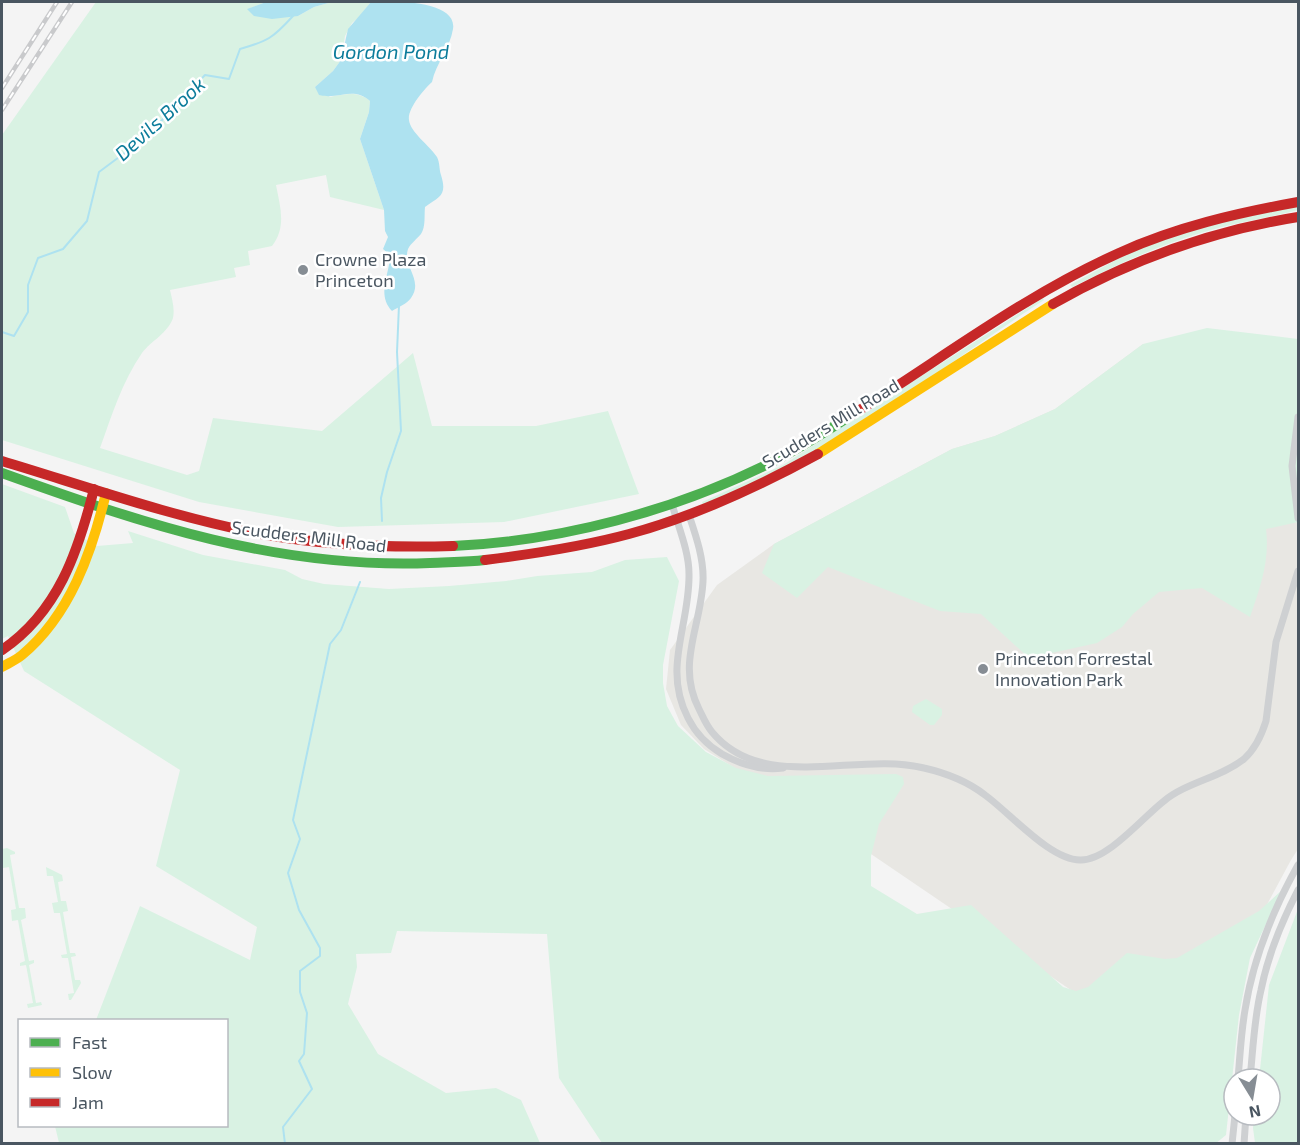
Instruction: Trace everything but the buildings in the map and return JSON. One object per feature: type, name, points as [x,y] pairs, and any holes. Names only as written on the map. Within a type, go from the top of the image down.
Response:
[{"type":"main road","name":"Scudders Mill Road","points":[[2,461],[205,521],[262,533],[356,547],[487,544],[546,536],[632,517],[672,504],[769,463],[823,433],[1029,302],[1104,260],[1168,233],[1212,219],[1257,208],[1299,202]]},
{"type":"main road","name":"Scudders Mill Road","points":[[2,473],[102,509],[217,542],[347,562],[504,559],[593,543],[689,515],[750,490],[811,460],[1021,324],[1101,279],[1173,247],[1231,230],[1299,217]]},
{"type":"main road","points":[[2,650],[35,621],[62,583],[85,525],[94,489]]},
{"type":"main road","points":[[2,667],[22,655],[54,622],[79,577],[93,542],[106,493]]},
{"type":"street","points":[[1299,417],[1292,477],[1299,518]]},
{"type":"street","points":[[1293,454],[1299,440]]},
{"type":"street","points":[[672,504],[689,573],[676,666],[680,702],[691,723],[707,743],[733,760],[773,770],[794,766]]},
{"type":"street","points":[[689,515],[703,573],[688,662],[688,676],[694,702],[711,732],[723,744],[761,763],[794,766],[910,765],[941,772],[961,780],[986,795],[1059,855],[1069,860],[1079,861],[1095,858],[1103,853],[1165,799],[1233,766],[1252,749],[1263,732],[1266,721],[1276,642],[1299,571]]},
{"type":"street","points":[[1239,1067],[1244,1014],[1256,961],[1283,893],[1299,865]]},
{"type":"street","points":[[1252,1067],[1261,991],[1272,950],[1299,890]]},
{"type":"street","points":[[1232,1143],[1234,1127]]},
{"type":"street","points":[[1244,1143],[1245,1127]]},
{"type":"shaded area","name":"Princeton Forrestal Innovation Park","points":[[1298,340],[1298,849],[1248,940],[1087,1001],[843,835],[704,749],[681,725],[666,689],[670,650],[717,585],[774,544],[952,449],[995,436],[1055,409],[1143,344]]},
{"type":"green space","points":[[96,2],[266,2],[248,9],[298,16],[314,7],[332,2],[371,2],[352,23],[345,36],[341,60],[333,71],[315,87],[330,97],[356,95],[370,101],[369,112],[360,139],[384,210],[330,197],[326,175],[276,185],[281,224],[277,239],[272,246],[248,251],[250,265],[234,268],[236,277],[170,290],[173,308],[171,323],[142,353],[135,364],[118,399],[100,448],[187,475],[199,471],[213,418],[322,431],[413,353],[432,426],[536,426],[608,411],[639,494],[504,522],[338,527],[199,502],[2,440],[2,135]]},
{"type":"green space","points":[[1298,206],[1298,210],[1187,237],[1137,256],[1072,287],[1070,285],[1136,249],[1214,222]]},
{"type":"green space","points":[[1043,298],[1044,300],[916,387],[822,447],[703,505],[702,502],[783,465]]},
{"type":"green space","points":[[1207,328],[1298,339],[1298,522],[1266,529],[1267,552],[1261,585],[1250,617],[1202,588],[1159,592],[1133,614],[1122,627],[1097,643],[1029,658],[981,614],[940,611],[828,567],[797,598],[762,573],[774,544],[952,449],[995,436],[1055,409],[1143,344]]},
{"type":"green space","points":[[2,484],[65,507],[74,533],[97,546],[133,543],[128,531],[203,555],[285,570],[302,579],[324,584],[389,589],[449,586],[592,572],[625,560],[667,557],[679,581],[663,665],[663,683],[667,706],[678,726],[706,752],[736,768],[768,776],[896,774],[903,777],[904,784],[879,824],[871,856],[871,886],[917,914],[971,905],[1063,987],[1076,991],[1088,987],[1127,953],[1165,959],[1177,958],[1259,911],[1282,890],[1250,958],[1239,1015],[1233,1067],[1222,1067],[1222,1127],[1227,1127],[1226,1135],[1215,1144],[602,1143],[559,1078],[547,934],[397,931],[391,953],[356,954],[357,967],[348,1004],[378,1054],[446,1093],[496,1088],[521,1100],[540,1143],[59,1143],[55,1127],[228,1127],[228,1019],[96,1019],[140,906],[250,960],[257,927],[156,866],[180,770],[24,671],[8,636],[2,639]]},
{"type":"green space","points":[[926,699],[942,709],[942,715],[934,725],[930,725],[912,712],[913,706]]},
{"type":"green space","points":[[7,848],[15,852],[10,855],[19,908],[25,908],[26,918],[21,920],[29,961],[34,960],[34,963],[29,965],[36,1003],[41,1002],[42,1005],[28,1008],[27,1004],[33,1003],[26,965],[20,966],[20,963],[25,961],[18,920],[12,921],[11,910],[16,909],[9,867],[3,868],[2,849]]},
{"type":"green space","points":[[46,867],[62,875],[63,881],[58,882],[61,901],[66,901],[68,911],[63,912],[70,953],[75,953],[76,956],[71,957],[75,980],[80,980],[81,983],[71,1000],[68,994],[74,993],[68,958],[62,958],[61,955],[67,954],[60,913],[54,913],[52,903],[58,902],[53,876],[47,876]]},
{"type":"green space","points":[[1298,909],[1298,1143],[1255,1143],[1253,1127],[1282,1127],[1282,1067],[1260,1067],[1269,985]]},
{"type":"water","name":"Gordon Pond","points":[[266,2],[332,2],[314,7],[298,16],[272,19],[254,16],[247,9]]},
{"type":"water","name":"Gordon Pond","points":[[371,2],[407,2],[434,7],[445,12],[452,19],[453,29],[432,82],[417,99],[409,115],[410,125],[437,157],[443,191],[439,197],[425,207],[423,231],[408,249],[408,261],[415,285],[414,291],[407,302],[392,311],[387,304],[384,291],[390,255],[383,249],[388,237],[385,231],[384,210],[360,139],[369,112],[370,101],[358,94],[319,95],[315,87],[333,71],[341,60],[348,29]]},
{"type":"waterway","name":"Devils Brook","points":[[2,332],[14,336],[28,312],[28,285],[38,258],[63,249],[87,221],[99,172],[146,137],[205,75],[229,79],[240,49],[270,38],[293,16]]},
{"type":"waterway","points":[[382,521],[381,498],[401,431],[397,352],[399,305]]},
{"type":"waterway","points":[[285,1144],[283,1127],[312,1089],[299,1061],[304,1054],[307,1013],[300,992],[300,971],[320,956],[320,948],[299,910],[288,873],[300,839],[293,820],[330,644],[341,630],[360,582]]},
{"type":"railway","points":[[2,88],[57,2]]},
{"type":"railway","points":[[2,110],[72,2]]},
{"type":"traffic: fast","points":[[453,546],[535,538],[657,509],[772,462],[850,416]]},
{"type":"traffic: fast","points":[[2,473],[159,525],[265,551],[319,559],[374,563],[485,560]]},
{"type":"traffic: slow","points":[[818,454],[1053,304]]},
{"type":"traffic: slow","points":[[2,667],[20,657],[39,639],[66,602],[86,560],[106,493]]},
{"type":"traffic: jam","points":[[850,416],[1015,309],[1119,253],[1207,222],[1298,202]]},
{"type":"traffic: jam","points":[[1053,304],[1111,274],[1171,249],[1233,230],[1298,217]]},
{"type":"traffic: jam","points":[[485,560],[539,553],[611,539],[654,527],[726,500],[818,454]]},
{"type":"traffic: jam","points":[[2,461],[163,510],[261,534],[357,545],[453,546]]},
{"type":"traffic: jam","points":[[2,650],[38,618],[63,579],[81,535],[94,489]]},
{"type":"place","name":"Crowne Plaza Princeton","points":[[303,270]]},
{"type":"place","name":"Princeton Forrestal Innovation Park","points":[[983,669]]}]
